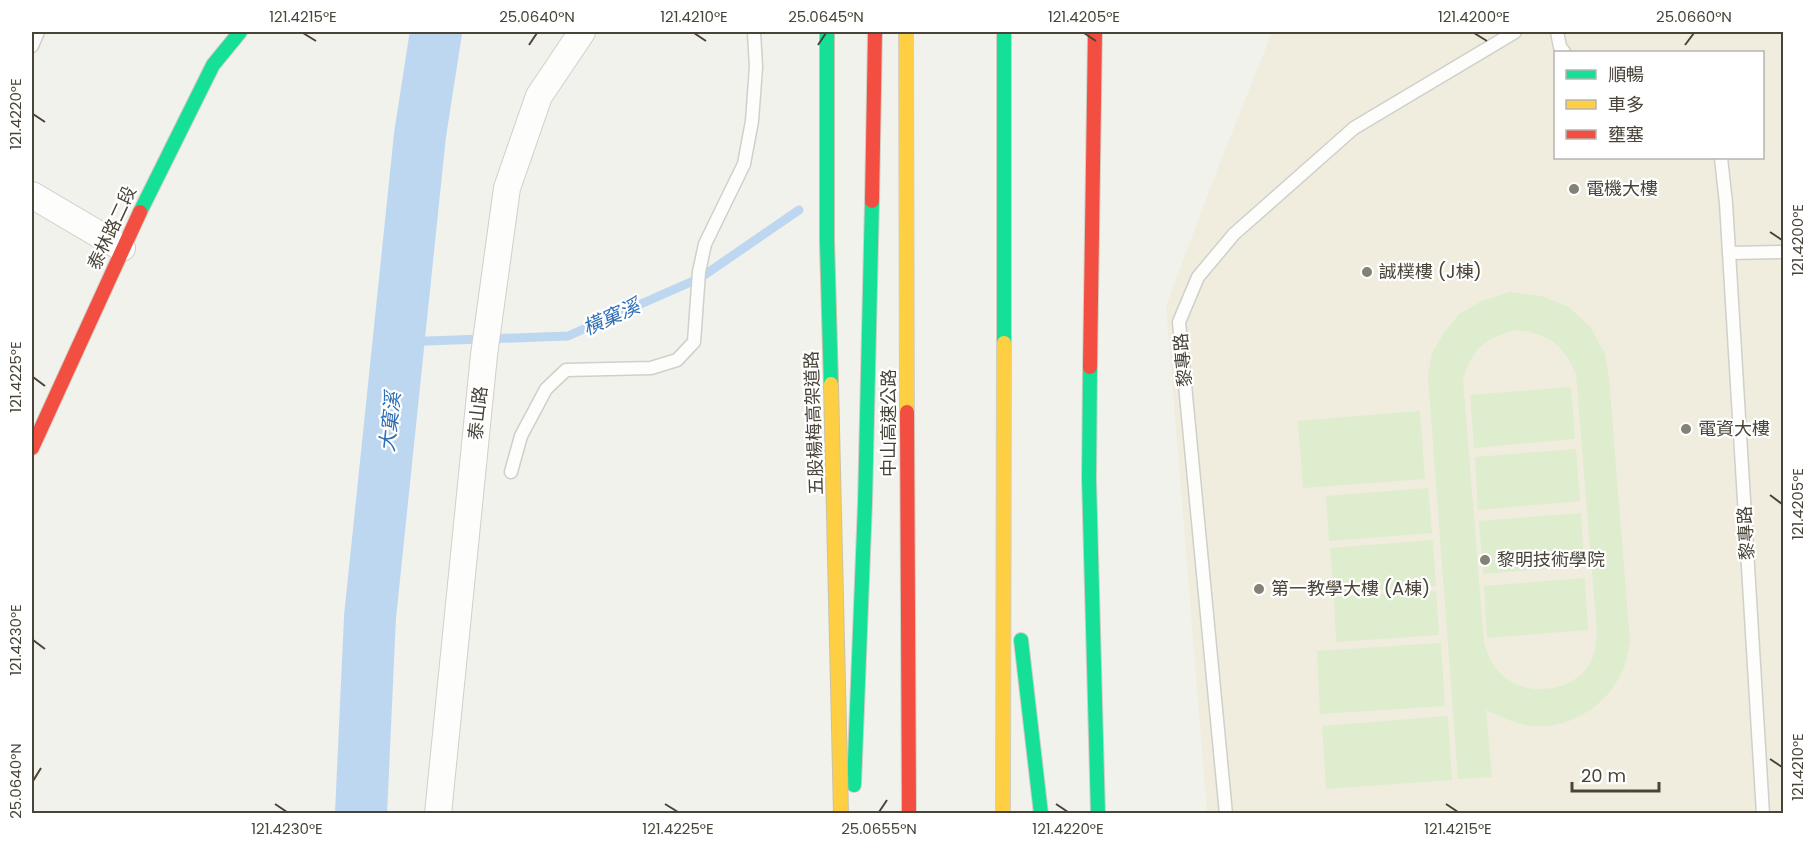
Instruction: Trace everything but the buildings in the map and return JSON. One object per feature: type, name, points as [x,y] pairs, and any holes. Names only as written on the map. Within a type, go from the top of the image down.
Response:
[{"type":"main road","name":"泰林路二段","points":[[32,448],[122,248],[213,65],[240,32]]},
{"type":"main road","name":"五股楊梅高架道路","points":[[827,32],[827,241],[839,665],[839,813]]},
{"type":"main road","points":[[853,813],[862,629],[872,268],[875,32]]},
{"type":"main road","name":"中山高速公路","points":[[906,32],[909,813]]},
{"type":"main road","points":[[1003,813],[1004,32]]},
{"type":"main road","points":[[1095,32],[1089,478],[1098,813]]},
{"type":"main road","points":[[839,813],[850,680],[872,268]]},
{"type":"main road","points":[[1002,480],[1041,813]]},
{"type":"street","name":"泰山路","points":[[438,813],[484,355],[507,188],[538,96],[582,32]]},
{"type":"street","points":[[32,195],[122,248]]},
{"type":"lane","points":[[32,46],[38,32]]},
{"type":"lane","points":[[511,472],[521,436],[546,389],[566,370],[651,368],[677,360],[694,342],[699,272],[705,244],[744,164],[752,122],[756,68],[754,32]]},
{"type":"lane","points":[[1102,32],[1095,491],[1106,813]]},
{"type":"lane","name":"黎專路","points":[[1226,813],[1179,322],[1198,277],[1234,234],[1354,128],[1515,32]]},
{"type":"lane","points":[[1557,32],[1560,47],[1563,51]]},
{"type":"lane","name":"黎專路","points":[[1721,159],[1729,253],[1763,813]]},
{"type":"lane","points":[[1729,253],[1784,252]]},
{"type":"shaded area","name":"黎明技術學院","points":[[1272,32],[1783,32],[1783,813],[1207,813],[1166,306]]},
{"type":"green space","points":[[1510,292],[1541,296],[1569,307],[1591,328],[1605,354],[1609,378],[1630,642],[1625,665],[1609,692],[1598,704],[1572,720],[1557,725],[1525,725],[1486,710],[1492,777],[1458,779],[1428,377],[1432,353],[1444,333],[1459,314],[1482,301]],"holes":[[[1518,330],[1547,338],[1560,348],[1576,374],[1597,634],[1593,657],[1577,678],[1552,688],[1539,689],[1513,683],[1502,675],[1493,664],[1484,643],[1463,379],[1471,359],[1489,340]]]},
{"type":"green space","points":[[1571,387],[1575,439],[1474,448],[1470,395]]},
{"type":"green space","points":[[1420,411],[1425,479],[1303,488],[1298,421]]},
{"type":"green space","points":[[1576,449],[1580,501],[1478,510],[1475,457]]},
{"type":"green space","points":[[1428,488],[1432,533],[1329,541],[1326,496]]},
{"type":"green space","points":[[1581,513],[1584,566],[1483,574],[1479,521]]},
{"type":"green space","points":[[1433,540],[1436,586],[1334,593],[1330,548]]},
{"type":"green space","points":[[1585,578],[1588,630],[1487,638],[1484,586]]},
{"type":"green space","points":[[1436,591],[1439,635],[1336,642],[1334,597]]},
{"type":"green space","points":[[1441,643],[1445,706],[1320,714],[1317,651]]},
{"type":"green space","points":[[1448,716],[1452,780],[1326,789],[1322,726]]},
{"type":"waterway","name":"大窠溪","points":[[361,814],[370,617],[420,135],[436,32]]},
{"type":"waterway","name":"橫窠溪","points":[[399,342],[568,336],[700,278],[799,210]]},
{"type":"traffic: fast","points":[[140,212],[213,65],[240,32]]},
{"type":"traffic: fast","points":[[827,32],[827,241],[831,384]]},
{"type":"traffic: fast","points":[[1004,32],[1004,343]]},
{"type":"traffic: fast","points":[[854,785],[865,503],[872,201]]},
{"type":"traffic: fast","points":[[1090,367],[1089,479],[1098,814]]},
{"type":"traffic: fast","points":[[1021,640],[1041,814]]},
{"type":"traffic: slow","points":[[906,32],[907,412]]},
{"type":"traffic: slow","points":[[1003,814],[1004,343]]},
{"type":"traffic: slow","points":[[831,384],[841,814]]},
{"type":"traffic: jam","points":[[872,201],[875,32]]},
{"type":"traffic: jam","points":[[1090,367],[1095,32]]},
{"type":"traffic: jam","points":[[32,448],[140,212]]},
{"type":"traffic: jam","points":[[907,412],[909,814]]},
{"type":"place","name":"電機大樓","points":[[1574,189]]},
{"type":"place","name":"誠樸樓 (J棟)","points":[[1367,272]]},
{"type":"place","name":"電資大樓","points":[[1686,429]]},
{"type":"place","name":"黎明技術學院","points":[[1485,560]]},
{"type":"place","name":"第一教學大樓 (A棟)","points":[[1259,589]]}]
